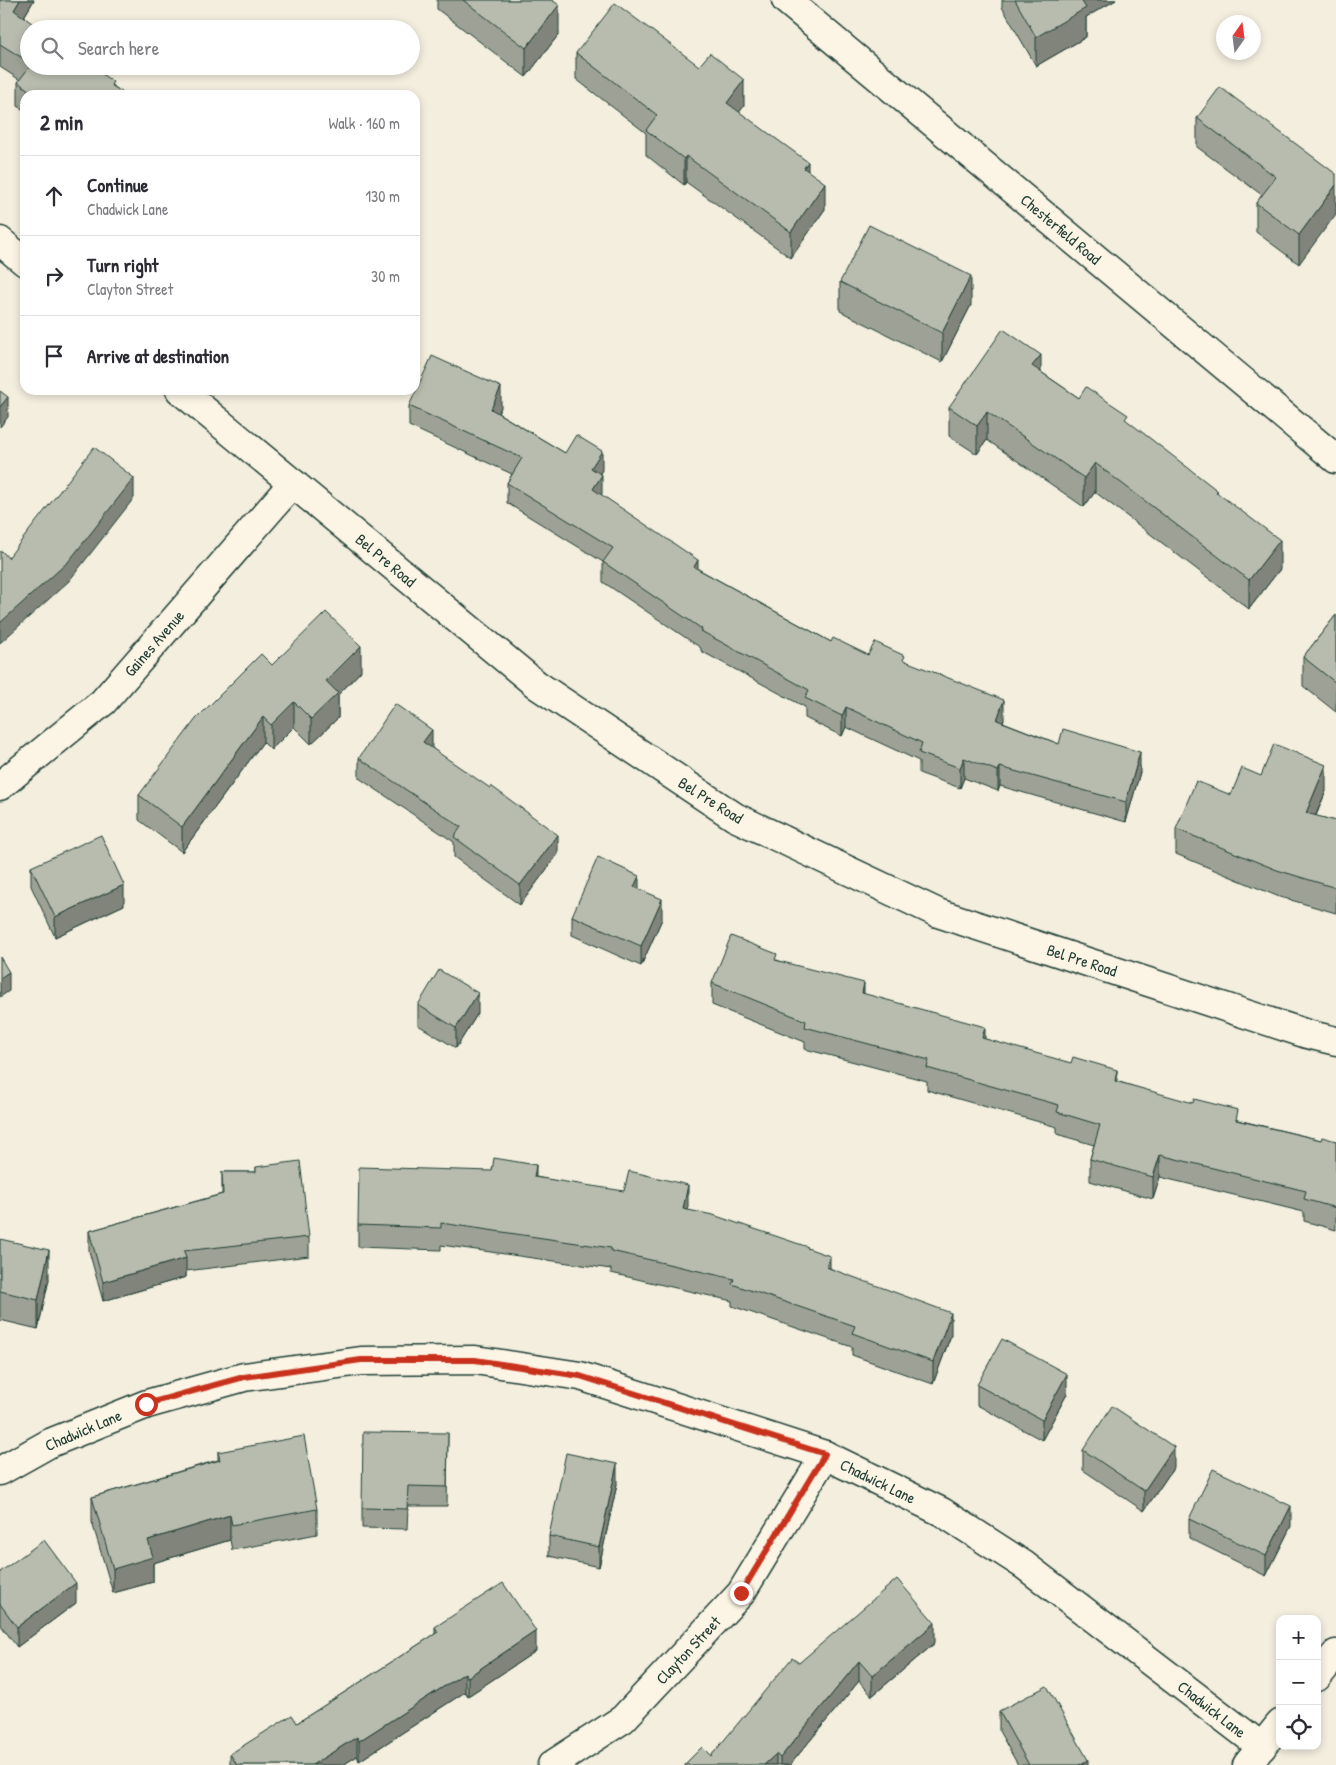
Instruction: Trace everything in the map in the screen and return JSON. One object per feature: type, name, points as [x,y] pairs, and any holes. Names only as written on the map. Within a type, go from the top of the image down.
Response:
[{"type":"street","name":"Chesterfield Road","points":[[801,5],[1336,459]]},
{"type":"street","points":[[0,241],[20,258]]},
{"type":"street","name":"Bel Pre Road","points":[[186,395],[537,685],[735,817],[938,913],[1307,1034],[1336,1041]]},
{"type":"street","name":"Gaines Avenue","points":[[0,786],[103,702],[293,484]]},
{"type":"street","name":"Chadwick Lane","points":[[0,1471],[50,1443],[146,1404],[244,1377],[361,1360],[475,1360],[580,1376],[825,1454],[942,1512],[1024,1564],[1254,1756]]},
{"type":"street","name":"Clayton Street","points":[[552,1765],[623,1719],[741,1593],[825,1454]]},
{"type":"street","points":[[1321,1672],[1336,1654]]},
{"type":"street","points":[[1254,1756],[1276,1729]]},
{"type":"building","points":[[0,0],[20,0],[14,10],[28,20],[20,20],[20,56],[0,44]]},
{"type":"building","points":[[463,0],[552,0],[559,5],[526,48]]},
{"type":"building","points":[[1015,0],[1081,0],[1086,8],[1036,37]]},
{"type":"building","points":[[615,3],[699,66],[710,53],[744,80],[727,103],[808,162],[804,168],[825,183],[791,232],[686,156],[684,159],[646,130],[657,115],[576,53]]},
{"type":"building","points":[[23,75],[103,75],[113,82],[111,85],[118,90],[28,90],[18,82]]},
{"type":"building","points":[[1220,87],[1336,174],[1336,185],[1299,235],[1256,203],[1276,177],[1197,118]]},
{"type":"building","points":[[869,225],[971,276],[942,333],[840,282]]},
{"type":"building","points":[[1003,329],[1041,355],[1032,366],[1079,398],[1086,387],[1128,415],[1125,419],[1218,491],[1216,492],[1280,540],[1249,580],[1095,463],[1084,478],[987,412],[977,426],[949,407]]},
{"type":"building","points":[[432,356],[501,387],[491,409],[565,453],[576,435],[602,451],[591,468],[602,475],[593,489],[698,560],[694,567],[831,642],[833,638],[868,655],[875,642],[905,656],[903,660],[1004,700],[997,720],[1059,744],[1063,729],[1140,752],[1126,802],[1000,767],[998,771],[964,758],[960,768],[919,753],[922,743],[846,707],[842,716],[805,698],[809,690],[701,631],[702,629],[603,562],[613,548],[507,483],[522,458],[409,406],[414,395],[420,395],[420,382]]},
{"type":"building","points":[[0,391],[8,397],[0,407]]},
{"type":"building","points":[[94,447],[134,478],[69,561],[0,623],[0,552],[2,551],[8,558]]},
{"type":"building","points":[[326,612],[361,646],[326,681],[338,693],[311,719],[294,702],[271,725],[263,717],[182,827],[139,795],[196,719],[261,654],[272,665]]},
{"type":"building","points":[[1336,615],[1336,683],[1303,657]]},
{"type":"building","points":[[395,704],[432,730],[423,742],[490,788],[491,786],[558,835],[520,885],[454,837],[461,827],[359,758]]},
{"type":"building","points":[[1274,744],[1326,765],[1306,813],[1336,821],[1336,888],[1277,870],[1176,829],[1196,781],[1231,795],[1242,768],[1261,776]]},
{"type":"building","points":[[101,835],[124,885],[55,917],[31,867]]},
{"type":"building","points":[[598,857],[639,876],[634,887],[662,899],[641,946],[572,916]]},
{"type":"building","points":[[731,936],[777,954],[775,960],[864,983],[862,993],[985,1027],[982,1038],[1071,1063],[1073,1057],[1117,1070],[1115,1081],[1193,1103],[1194,1099],[1238,1110],[1236,1120],[1321,1140],[1322,1137],[1336,1141],[1336,1208],[1304,1199],[1306,1191],[1160,1155],[1153,1177],[1090,1159],[1100,1125],[1057,1112],[1059,1105],[927,1068],[929,1060],[805,1027],[806,1021],[712,983]]},
{"type":"building","points":[[0,957],[9,972],[0,978]]},
{"type":"building","points":[[439,970],[478,993],[456,1028],[418,1005]]},
{"type":"building","points":[[494,1158],[536,1165],[534,1177],[624,1191],[629,1171],[688,1185],[683,1209],[713,1215],[808,1247],[830,1256],[826,1267],[951,1313],[933,1362],[852,1333],[855,1326],[732,1284],[734,1279],[611,1251],[611,1248],[441,1223],[441,1228],[358,1225],[359,1167],[492,1171]]},
{"type":"building","points":[[300,1161],[309,1237],[184,1251],[186,1258],[103,1282],[89,1231],[223,1194],[222,1172],[256,1172],[256,1167]]},
{"type":"building","points":[[0,1239],[49,1250],[38,1300],[0,1291]]},
{"type":"building","points":[[1002,1339],[1067,1374],[1042,1420],[977,1385]]},
{"type":"building","points":[[1112,1406],[1174,1447],[1144,1491],[1083,1450]]},
{"type":"building","points":[[363,1432],[448,1433],[447,1487],[408,1486],[407,1509],[362,1508]]},
{"type":"building","points":[[304,1436],[317,1509],[232,1525],[230,1515],[148,1540],[153,1557],[113,1569],[92,1497],[220,1460],[218,1452]]},
{"type":"building","points":[[566,1453],[617,1464],[599,1547],[549,1536]]},
{"type":"building","points":[[1213,1469],[1291,1506],[1266,1556],[1189,1519]]},
{"type":"building","points":[[44,1540],[76,1583],[17,1627],[0,1604],[0,1572]]},
{"type":"building","points":[[897,1579],[935,1623],[872,1676],[859,1661],[780,1758],[776,1754],[764,1765],[684,1765],[702,1747],[711,1756],[792,1658],[799,1663]]},
{"type":"building","points":[[503,1583],[536,1631],[468,1677],[465,1673],[359,1741],[357,1737],[312,1765],[237,1765],[230,1754],[292,1715],[297,1723],[438,1632],[435,1627]]},
{"type":"building","points":[[1047,1686],[1088,1760],[1079,1765],[1029,1765],[999,1711]]},
{"type":"route","points":[[146,1404],[244,1377],[361,1360],[475,1360],[580,1376],[825,1454],[741,1593]]}]
